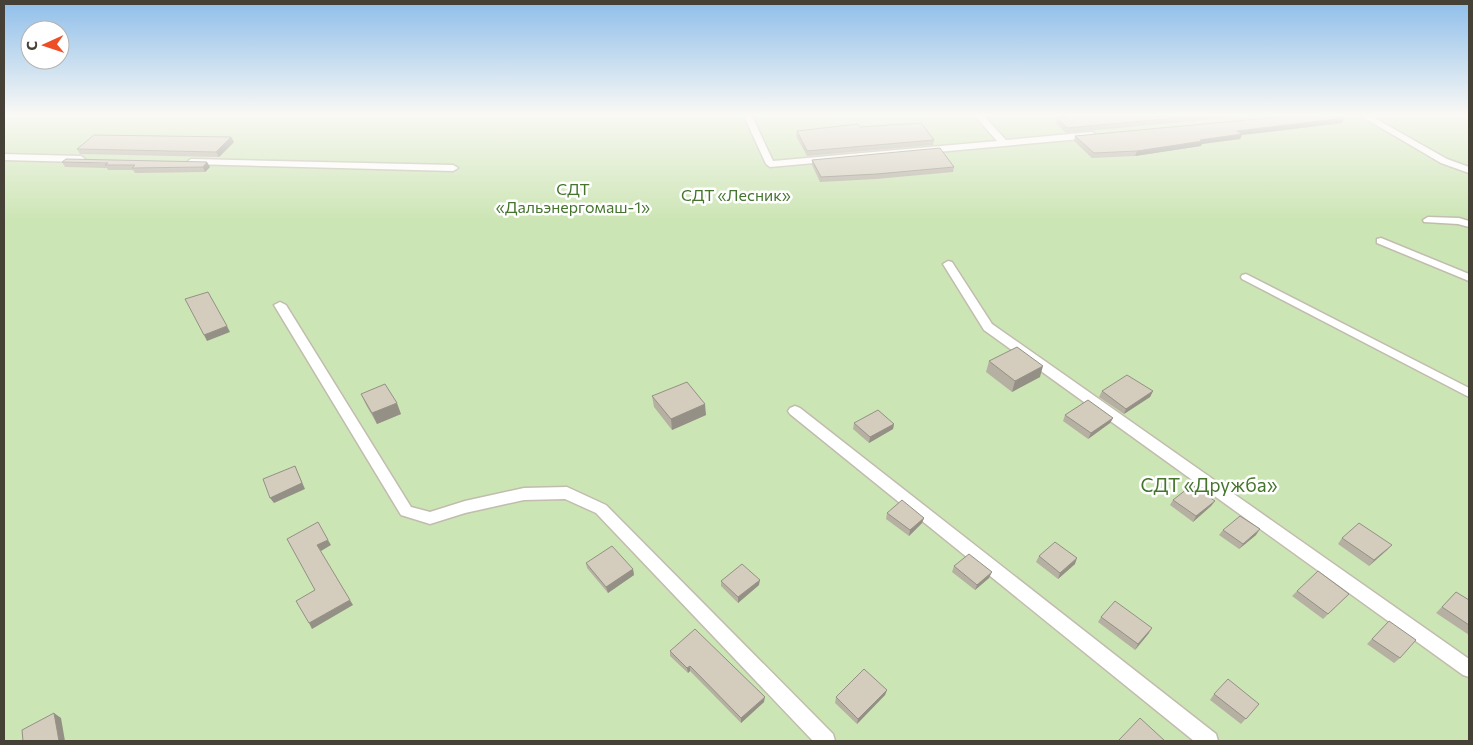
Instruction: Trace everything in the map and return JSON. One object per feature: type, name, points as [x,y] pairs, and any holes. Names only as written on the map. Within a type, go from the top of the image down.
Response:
[{"type":"lane","points":[[764,151],[770,164],[917,151]]},
{"type":"lane","points":[[1426,151],[1444,161],[1469,170]]},
{"type":"lane","points":[[4,157],[94,160]]},
{"type":"lane","points":[[184,162],[453,168]]},
{"type":"lane","points":[[1428,220],[1459,221],[1469,224]]},
{"type":"lane","points":[[1381,241],[1469,278]]},
{"type":"lane","points":[[948,264],[988,327],[1469,669]]},
{"type":"lane","points":[[1246,277],[1469,393]]},
{"type":"lane","points":[[280,305],[406,511],[430,518],[466,507],[524,494],[567,493],[601,509],[826,741]]},
{"type":"lane","points":[[796,411],[1209,741]]},
{"type":"green space","name":"СДТ «Дружба»","points":[[4,151],[1469,151],[1469,741],[4,741]]},
{"type":"building","points":[[159,151],[217,151],[216,152]]},
{"type":"building","points":[[910,151],[942,151],[954,167],[821,177],[812,160]]},
{"type":"building","points":[[1092,151],[1139,151],[1137,151],[1094,153]]},
{"type":"building","points":[[66,159],[207,162],[203,167],[132,168],[135,165],[62,162]]},
{"type":"building","points":[[208,292],[227,326],[204,335],[185,299]]},
{"type":"building","points":[[1017,347],[1043,366],[1015,381],[989,361]]},
{"type":"building","points":[[1127,375],[1153,391],[1126,409],[1102,391]]},
{"type":"building","points":[[687,382],[705,404],[671,419],[652,396]]},
{"type":"building","points":[[385,384],[397,403],[372,413],[361,394]]},
{"type":"building","points":[[1088,400],[1113,418],[1091,433],[1065,415]]},
{"type":"building","points":[[878,410],[894,424],[870,437],[854,423]]},
{"type":"building","points":[[295,466],[302,483],[270,498],[263,479]]},
{"type":"building","points":[[1192,485],[1215,501],[1196,516],[1173,500]]},
{"type":"building","points":[[902,500],[924,518],[910,530],[887,513]]},
{"type":"building","points":[[1240,516],[1260,529],[1243,544],[1223,530]]},
{"type":"building","points":[[318,522],[328,540],[317,545],[350,600],[309,623],[296,601],[315,590],[287,539]]},
{"type":"building","points":[[1359,523],[1392,545],[1374,560],[1342,538]]},
{"type":"building","points":[[1055,542],[1077,558],[1060,573],[1039,556]]},
{"type":"building","points":[[612,546],[633,569],[606,587],[586,563]]},
{"type":"building","points":[[969,554],[992,572],[977,585],[954,566]]},
{"type":"building","points":[[742,564],[760,580],[738,597],[721,581]]},
{"type":"building","points":[[1318,571],[1349,594],[1328,614],[1297,591]]},
{"type":"building","points":[[1456,592],[1469,600],[1469,625],[1442,607]]},
{"type":"building","points":[[1115,601],[1152,628],[1138,644],[1101,617]]},
{"type":"building","points":[[1389,621],[1416,640],[1400,658],[1372,639]]},
{"type":"building","points":[[695,629],[765,697],[741,718],[690,666],[687,668],[670,651]]},
{"type":"building","points":[[864,669],[887,690],[858,719],[836,697]]},
{"type":"building","points":[[1228,679],[1259,704],[1246,719],[1214,694]]},
{"type":"building","points":[[54,713],[59,741],[23,741],[22,730]]},
{"type":"building","points":[[1140,718],[1165,741],[1118,741]]},
{"type":"park label","name":"СДТ «Лесник»","points":[[736,194]]},
{"type":"park label","name":"СДТ «Дальэнергомаш-1»","points":[[573,197]]}]
